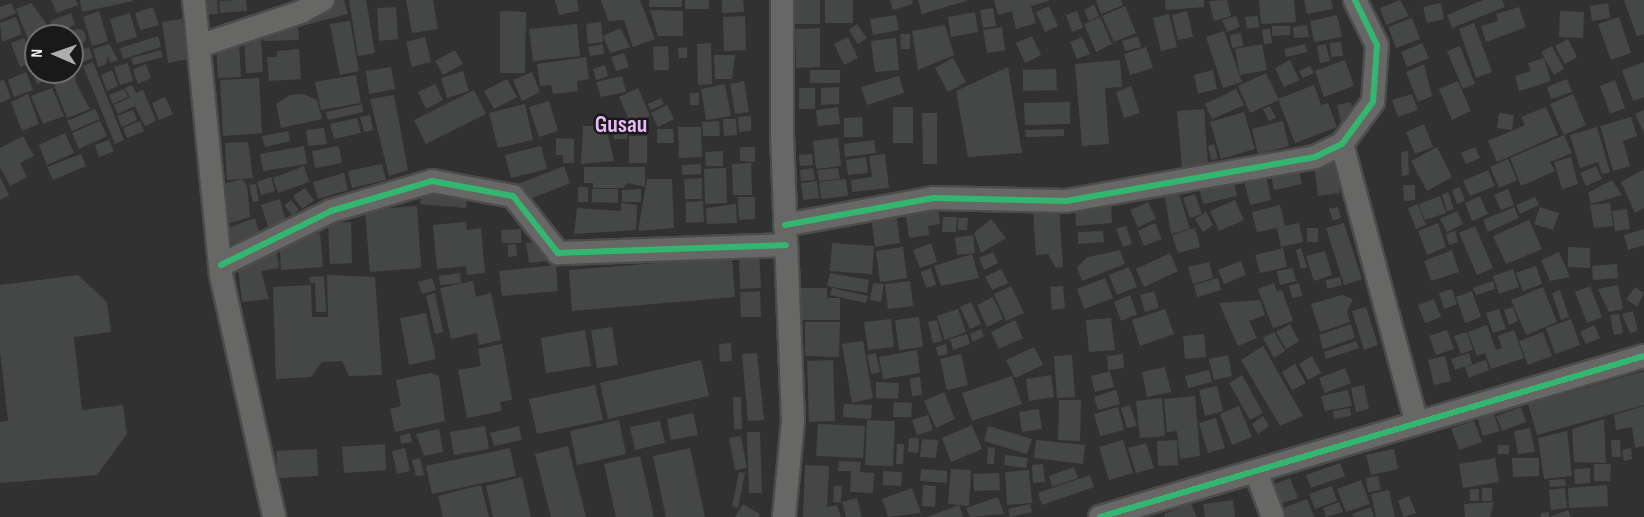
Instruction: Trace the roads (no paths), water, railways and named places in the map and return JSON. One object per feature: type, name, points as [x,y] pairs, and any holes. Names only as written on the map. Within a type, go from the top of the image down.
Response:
[{"type":"street","points":[[194,0],[220,265],[274,517]]},
{"type":"street","points":[[199,46],[301,12],[323,0]]},
{"type":"street","points":[[782,0],[786,235],[793,420],[784,517]]},
{"type":"street","points":[[220,265],[330,210],[432,181],[513,196],[558,253],[786,235],[934,198],[1066,201],[1315,157],[1342,144],[1373,102],[1377,75],[1377,45],[1354,0]]},
{"type":"street","points":[[1342,144],[1417,423]]},
{"type":"street","points":[[1100,517],[1644,356]]},
{"type":"street","points":[[1256,472],[1273,517]]},
{"type":"district","name":"Gusau","points":[[621,125]]}]
